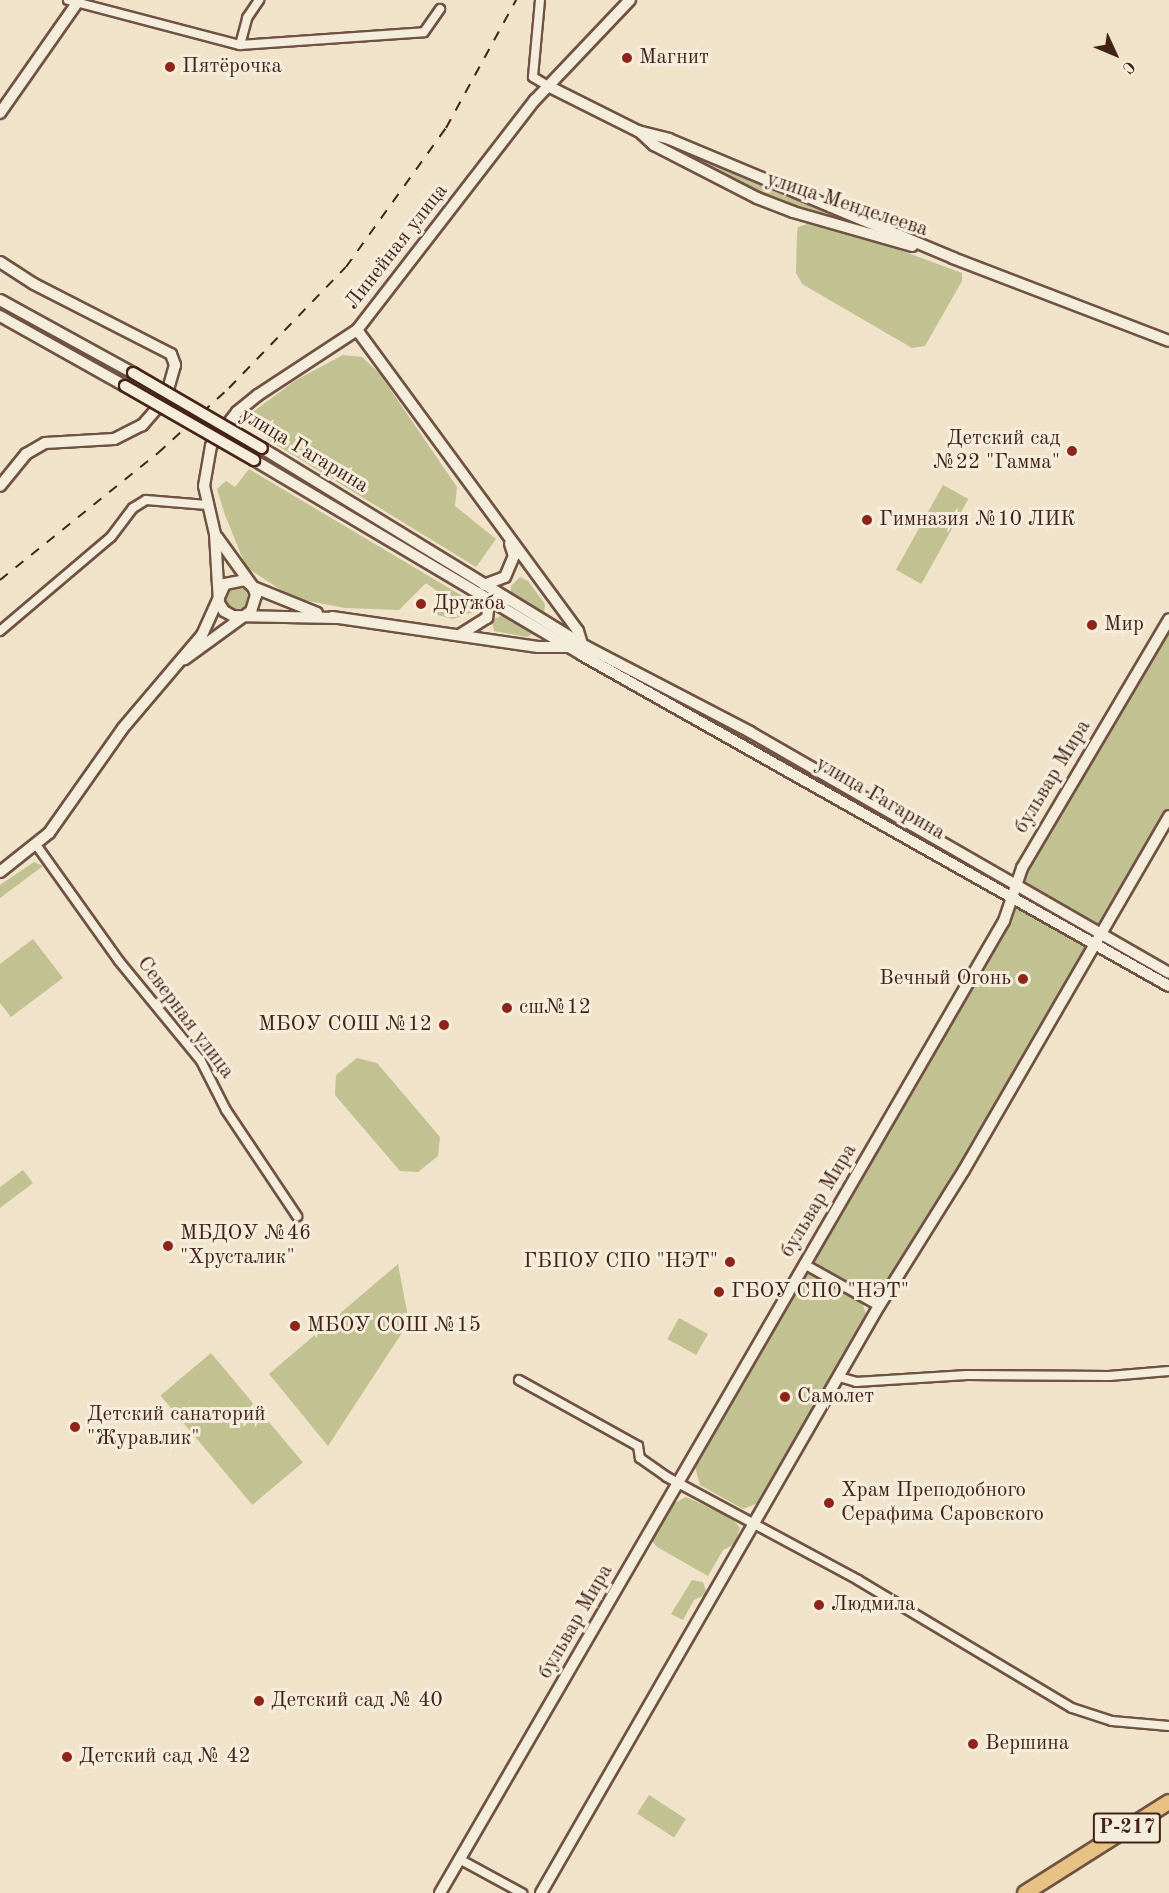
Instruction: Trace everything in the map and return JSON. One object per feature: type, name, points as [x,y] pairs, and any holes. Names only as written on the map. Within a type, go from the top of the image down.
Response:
[{"type":"highway","name":"Р-217","points":[[1025,1893],[1169,1802]]},
{"type":"main road","name":"Линейная улица","points":[[219,593],[215,534],[207,505],[205,464],[212,446],[237,412],[282,377],[357,330],[548,86],[630,0]]},
{"type":"main road","points":[[0,113],[75,2]]},
{"type":"main road","name":"улица Менделеева","points":[[548,86],[638,131],[701,152],[953,258],[1169,341]]},
{"type":"main road","name":"улица Менделеева","points":[[638,131],[654,145],[757,198],[793,212],[953,258]]},
{"type":"main road","points":[[0,262],[34,284],[171,354],[175,365],[165,399],[142,424],[114,439],[45,443],[26,454],[0,486]]},
{"type":"main road","name":"улица Гагарина","points":[[0,300],[133,373],[262,448],[570,647],[1169,986]]},
{"type":"main road","name":"улица Гагарина","points":[[0,316],[482,589],[750,732],[1169,973]]},
{"type":"main road","points":[[357,330],[509,541],[578,631],[582,644]]},
{"type":"main road","name":"Линейная улица","points":[[215,534],[253,587]]},
{"type":"main road","points":[[461,634],[487,618],[489,603],[482,589],[497,582],[510,568],[514,556],[509,541]]},
{"type":"main road","points":[[0,872],[37,846],[63,815],[123,728],[185,659],[210,620],[219,593],[234,579],[253,587],[255,604],[243,616],[185,659]]},
{"type":"main road","name":"улица Гагарина","points":[[253,587],[298,609],[337,618],[461,634],[538,647],[570,647]]},
{"type":"main road","points":[[219,593],[224,611],[243,616]]},
{"type":"main road","name":"улица Гагарина","points":[[243,616],[337,618]]},
{"type":"main road","name":"бульвар Мира","points":[[440,1893],[680,1484],[804,1264],[1005,921],[1015,883],[1169,619]]},
{"type":"main road","points":[[541,1893],[879,1306],[964,1170],[1169,816]]},
{"type":"street","points":[[240,45],[248,18],[259,0]]},
{"type":"street","points":[[540,0],[533,77],[548,86]]},
{"type":"street","points":[[75,2],[240,45],[424,32],[440,9]]},
{"type":"street","points":[[0,630],[111,537],[133,508],[146,500],[207,505]]},
{"type":"street","name":"Северная улица","points":[[37,846],[119,961],[201,1061],[226,1110],[297,1216]]},
{"type":"street","points":[[804,1264],[879,1306]]},
{"type":"street","points":[[839,1377],[856,1382],[967,1375],[1109,1376],[1169,1371]]},
{"type":"street","points":[[519,1380],[638,1446],[640,1458],[680,1484],[754,1523],[1072,1708],[1112,1721],[1169,1726]]},
{"type":"street","points":[[459,1859],[522,1893]]},
{"type":"green space","points":[[666,143],[859,223],[858,225],[774,201]]},
{"type":"green space","points":[[807,224],[867,238],[962,273],[962,281],[925,346],[912,348],[802,284],[796,273],[797,233],[798,227]]},
{"type":"green space","points":[[0,305],[129,377],[127,382],[0,312]]},
{"type":"green space","points":[[343,355],[362,357],[379,373],[457,487],[455,506],[496,539],[476,567],[267,439],[270,425],[254,418],[242,420],[296,380]]},
{"type":"green space","points":[[260,452],[462,575],[460,578],[257,456]]},
{"type":"green space","points":[[249,469],[474,603],[473,612],[453,619],[430,613],[451,601],[426,583],[399,610],[345,608],[293,598],[246,567],[225,515],[217,489],[226,481],[235,487]]},
{"type":"green space","points":[[943,485],[968,499],[921,584],[896,570]]},
{"type":"green space","points":[[520,577],[528,581],[545,604],[544,614],[511,595],[511,586]]},
{"type":"green space","points":[[237,587],[245,590],[248,598],[245,606],[237,609],[229,606],[226,598],[229,590]]},
{"type":"green space","points":[[505,614],[532,631],[532,634],[527,637],[494,631],[492,620]]},
{"type":"green space","points":[[1169,619],[1169,816],[879,1306],[804,1264],[1004,921],[1013,889]]},
{"type":"green space","points":[[34,862],[43,866],[0,898],[0,885]]},
{"type":"green space","points":[[33,939],[63,978],[11,1017],[0,1003],[0,964]]},
{"type":"green space","points":[[357,1058],[377,1063],[440,1137],[438,1156],[418,1172],[400,1171],[335,1095],[336,1075]]},
{"type":"green space","points":[[23,1170],[33,1183],[0,1208],[0,1187]]},
{"type":"green space","points":[[398,1264],[409,1322],[328,1446],[269,1374]]},
{"type":"green space","points":[[809,1273],[862,1302],[867,1317],[758,1503],[743,1509],[700,1485],[695,1467],[804,1276]]},
{"type":"green space","points":[[679,1318],[708,1334],[696,1355],[667,1339]]},
{"type":"green space","points":[[211,1353],[303,1463],[252,1505],[160,1395]]},
{"type":"green space","points":[[686,1497],[732,1518],[740,1528],[735,1544],[723,1550],[708,1576],[657,1547],[652,1541],[671,1505]]},
{"type":"green space","points":[[692,1580],[703,1582],[707,1594],[694,1600],[683,1620],[671,1614]]},
{"type":"green space","points":[[649,1795],[686,1819],[674,1837],[637,1813]]},
{"type":"railway","points":[[0,580],[158,453],[229,388],[346,267],[446,128],[516,0]]},
{"type":"place","name":"Магнит","points":[[627,58]]},
{"type":"place","name":"Пятёрочка","points":[[170,67]]},
{"type":"place","name":"Детский сад №22 \"Гамма\"","points":[[1072,451]]},
{"type":"place","name":"Гимназия №10 ЛИК","points":[[867,520]]},
{"type":"place","name":"Дружба","points":[[421,604]]},
{"type":"place","name":"Мир","points":[[1092,625]]},
{"type":"place","name":"Вечный Огонь","points":[[1023,979]]},
{"type":"place","name":"сш№12","points":[[507,1008]]},
{"type":"place","name":"МБОУ СОШ №12","points":[[444,1025]]},
{"type":"place","name":"МБДОУ №46 \"Хрусталик\"","points":[[168,1246]]},
{"type":"place","name":"ГБПОУ СПО \"НЭТ\"","points":[[730,1262]]},
{"type":"place","name":"ГБОУ СПО \"НЭТ\"","points":[[719,1292]]},
{"type":"place","name":"МБОУ СОШ №15","points":[[295,1326]]},
{"type":"place","name":"Самолет","points":[[785,1397]]},
{"type":"place","name":"Детский санаторий \"Журавлик\"","points":[[75,1427]]},
{"type":"place","name":"Храм Преподобного Серафима Саровского","points":[[829,1503]]},
{"type":"place","name":"Людмила","points":[[819,1605]]},
{"type":"place","name":"Детский сад № 40","points":[[259,1701]]},
{"type":"place","name":"Вершина","points":[[973,1744]]},
{"type":"place","name":"Детский сад № 42","points":[[67,1757]]}]
